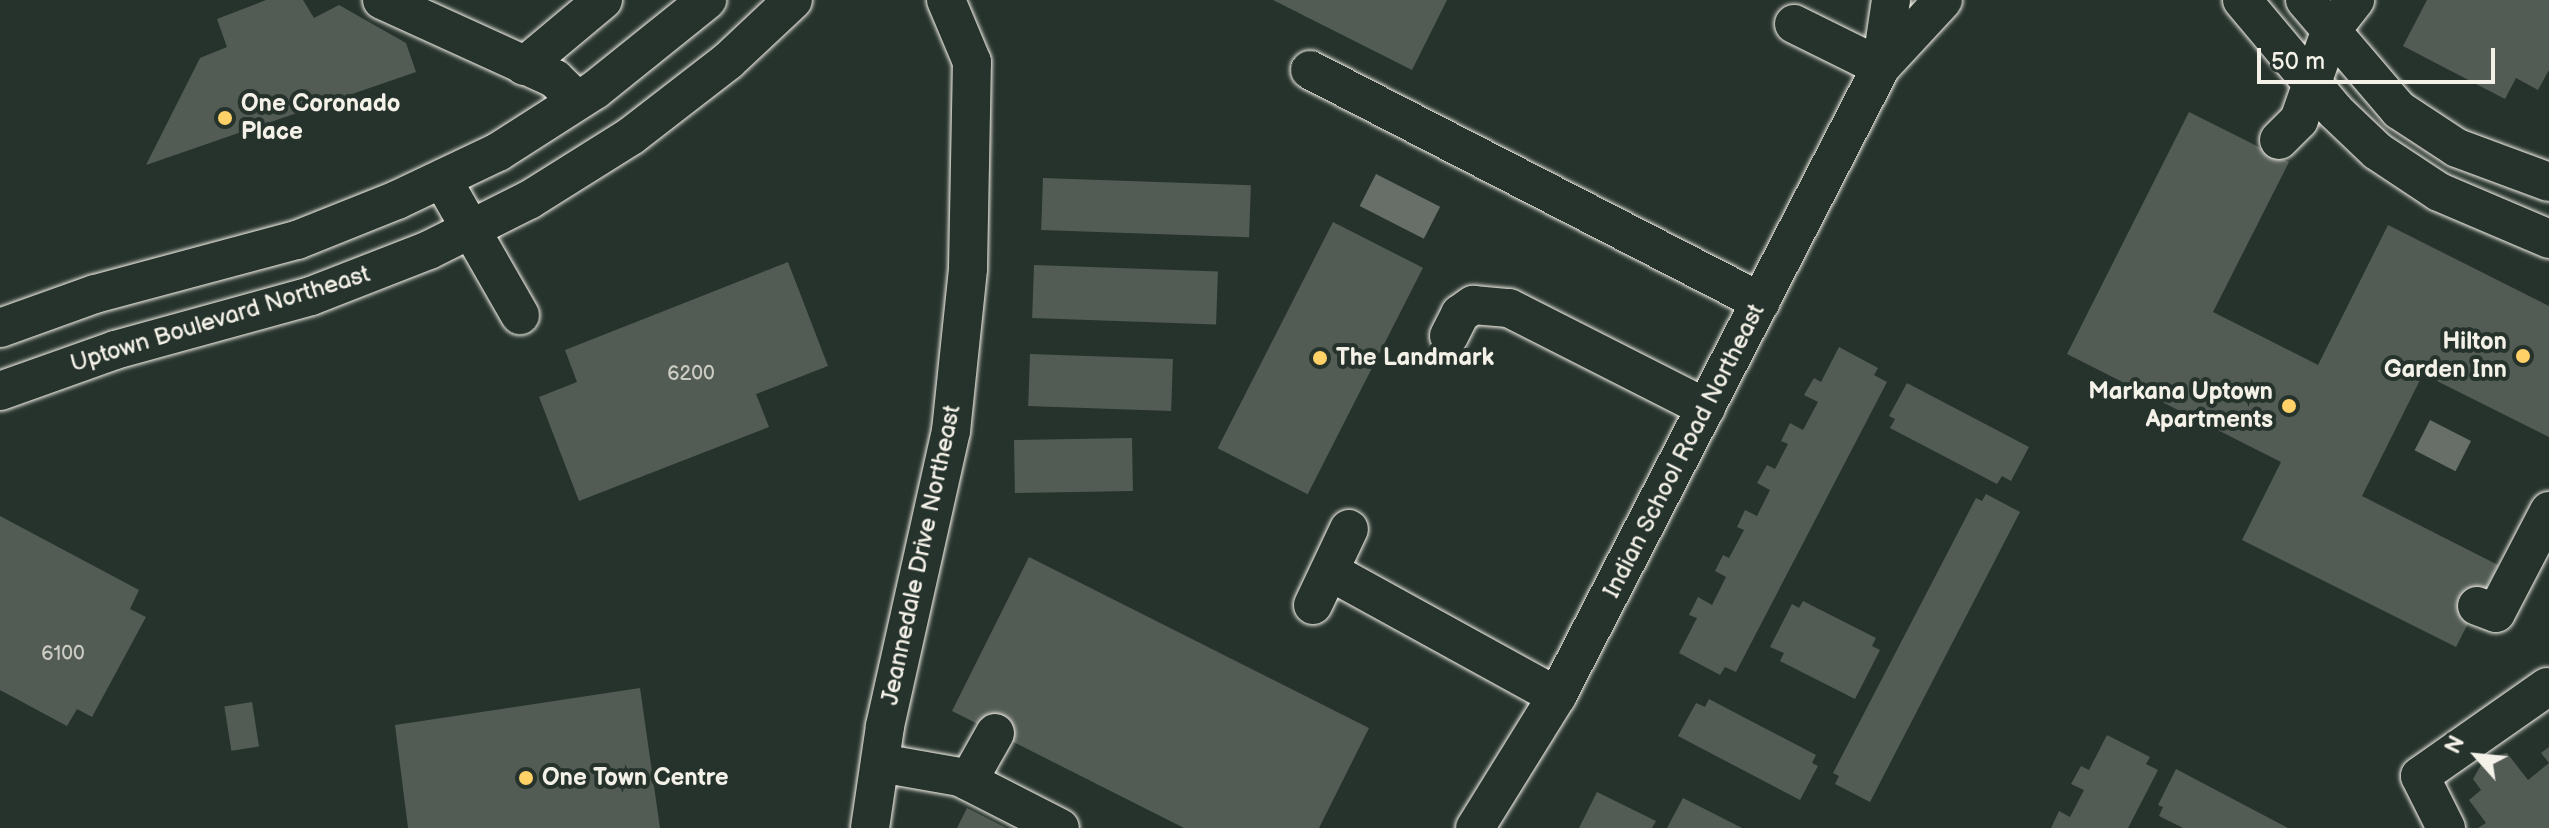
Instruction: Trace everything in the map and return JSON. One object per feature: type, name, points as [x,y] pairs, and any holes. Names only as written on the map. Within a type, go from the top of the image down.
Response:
[{"type":"street","points":[[382,0],[555,79],[577,100]]},
{"type":"street","points":[[524,66],[603,0]]},
{"type":"street","points":[[0,328],[95,294],[297,240],[442,179],[498,152],[577,100],[707,0]]},
{"type":"street","name":"Uptown Boulevard Northeast","points":[[0,391],[115,350],[311,296],[470,229],[529,200],[631,136],[728,61],[793,0]]},
{"type":"street","name":"Indian School Road Northeast","points":[[1881,67],[1891,0]]},
{"type":"street","name":"Indian School Road Northeast","points":[[1475,828],[1557,696],[1881,67],[1943,0]]},
{"type":"street","points":[[2242,0],[2313,86],[2377,151],[2439,192],[2548,237]]},
{"type":"street","points":[[2305,0],[2399,110],[2457,148],[2549,182]]},
{"type":"street","points":[[2279,140],[2299,120],[2330,32],[2355,0]]},
{"type":"street","name":"Jeannedale Drive Northeast","points":[[870,828],[880,763],[951,431],[968,268],[972,62],[953,2]]},
{"type":"street","points":[[1794,24],[1881,67]]},
{"type":"street","points":[[1310,70],[1761,302]]},
{"type":"street","points":[[442,179],[520,315]]},
{"type":"street","points":[[1449,336],[1460,314],[1473,305],[1509,308],[1706,408]]},
{"type":"street","points":[[2477,606],[2496,613],[2549,511]]},
{"type":"street","points":[[1349,529],[1322,589],[1557,696]]},
{"type":"street","points":[[2446,828],[2420,776],[2547,687]]},
{"type":"street","points":[[968,781],[995,733]]},
{"type":"street","points":[[880,763],[968,781],[1060,828]]},
{"type":"shaded area","points":[[1376,174],[1440,207],[1424,239],[1360,206]]},
{"type":"shaded area","points":[[2430,420],[2471,441],[2456,471],[2415,450]]},
{"type":"building","name":"One Coronado Place","points":[[266,0],[303,0],[314,18],[339,5],[406,43],[416,72],[146,165],[200,58],[227,47],[217,19]]},
{"type":"building","points":[[1273,0],[1447,0],[1412,70]]},
{"type":"building","points":[[2427,0],[2549,0],[2549,70],[2538,90],[2516,78],[2505,99],[2403,46]]},
{"type":"building","name":"Markana Uptown Apartments","points":[[2189,112],[2289,162],[2213,312],[2318,365],[2388,225],[2549,306],[2549,437],[2423,374],[2362,496],[2498,565],[2456,647],[2242,540],[2281,462],[2067,354]]},
{"type":"building","points":[[1043,178],[1251,185],[1249,237],[1041,230]]},
{"type":"building","name":"The Landmark","points":[[1333,222],[1423,268],[1308,494],[1218,448]]},
{"type":"building","points":[[788,262],[828,366],[756,394],[769,427],[579,501],[539,397],[577,382],[565,350]]},
{"type":"building","points":[[1034,265],[1218,271],[1216,324],[1032,318]]},
{"type":"building","points":[[1839,347],[1878,368],[1874,375],[1887,382],[1736,672],[1725,667],[1720,675],[1679,653],[1697,618],[1689,615],[1698,597],[1712,605],[1726,577],[1715,571],[1723,555],[1729,558],[1744,530],[1737,527],[1745,510],[1757,516],[1770,490],[1757,483],[1767,465],[1775,469],[1788,444],[1781,441],[1790,423],[1803,430],[1818,402],[1804,395],[1814,378],[1821,382]]},
{"type":"building","points":[[1030,354],[1173,359],[1171,411],[1028,406]]},
{"type":"building","points":[[1907,383],[2029,447],[2011,481],[2002,476],[1997,484],[1890,428],[1895,419],[1889,416]]},
{"type":"building","points":[[1132,438],[1133,491],[1015,493],[1014,440]]},
{"type":"building","points":[[1986,494],[2020,512],[1870,802],[1835,784],[1839,776],[1833,773],[1976,498],[1982,501]]},
{"type":"building","points":[[0,516],[139,590],[130,609],[146,617],[92,717],[77,709],[67,726],[0,690]]},
{"type":"building","points":[[1029,557],[1369,728],[1319,828],[1184,828],[952,711]]},
{"type":"building","points":[[1803,601],[1876,638],[1872,646],[1880,650],[1855,699],[1780,661],[1784,653],[1770,647],[1792,604],[1799,608]]},
{"type":"building","name":"One Town Centre","points":[[640,688],[660,828],[408,828],[395,725]]},
{"type":"building","points":[[1709,699],[1816,755],[1812,763],[1818,766],[1800,800],[1678,736],[1696,703],[1705,707]]},
{"type":"building","points":[[252,702],[259,746],[231,751],[224,706]]},
{"type":"building","points":[[2107,735],[2150,757],[2146,764],[2158,770],[2128,828],[2051,828],[2059,811],[2070,817],[2084,790],[2071,784],[2081,766],[2089,770]]},
{"type":"building","points":[[2549,747],[2549,763],[2541,753]]},
{"type":"building","points":[[2507,753],[2528,780],[2549,763],[2549,828],[2478,828],[2486,823],[2469,800],[2481,790],[2473,779],[2485,758]]},
{"type":"building","points":[[2176,769],[2288,828],[2183,828],[2159,816],[2163,807],[2158,805]]},
{"type":"building","points":[[1597,792],[1656,821],[1652,828],[1579,828]]},
{"type":"building","points":[[1683,798],[1742,828],[1667,828]]},
{"type":"building","points":[[967,808],[1006,828],[957,828]]},
{"type":"place","name":"One Coronado Place","points":[[225,118]]},
{"type":"place","name":"Hilton Garden Inn","points":[[2523,356]]},
{"type":"place","name":"The Landmark","points":[[1320,358]]},
{"type":"place","name":"Markana Uptown Apartments","points":[[2289,406]]},
{"type":"place","name":"One Town Centre","points":[[526,778]]}]
